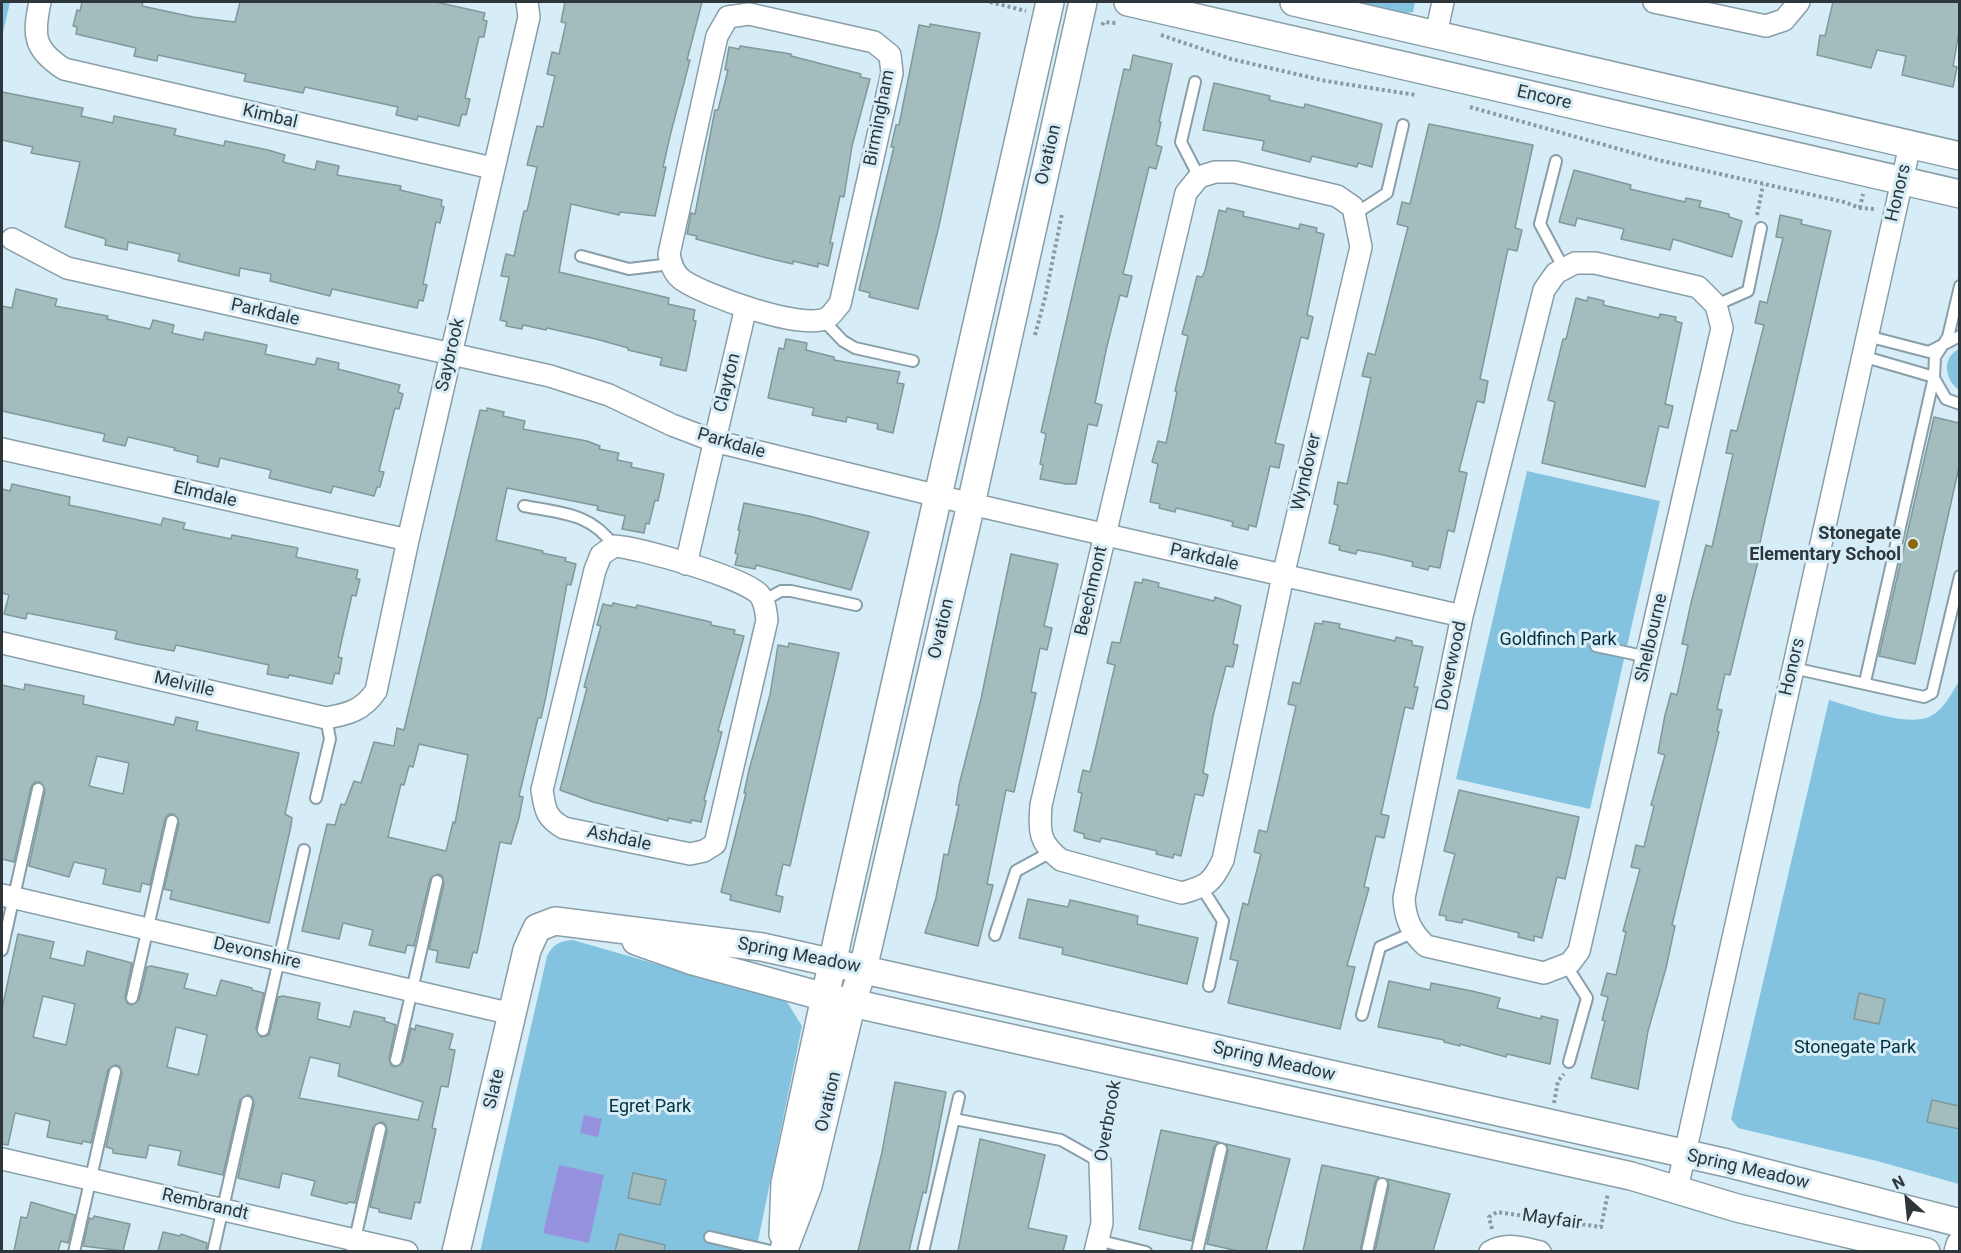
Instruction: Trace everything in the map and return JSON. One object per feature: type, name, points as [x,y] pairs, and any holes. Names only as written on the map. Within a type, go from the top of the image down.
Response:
[{"type":"street","name":"Kimbal","points":[[40,2],[35,34],[40,48],[50,60],[74,73],[492,168]]},
{"type":"street","name":"Saybrook","points":[[366,706],[376,691],[492,168],[529,17],[527,2]]},
{"type":"street","name":"Ovation","points":[[782,1251],[784,1182],[936,495],[1050,2]]},
{"type":"street","name":"Ovation","points":[[782,1251],[808,1186],[852,1002],[863,969],[971,504],[1083,2]]},
{"type":"street","name":"Encore","points":[[1294,2],[1959,156]]},
{"type":"street","points":[[1436,34],[1443,2]]},
{"type":"street","points":[[1654,2],[1766,26],[1784,20],[1799,2]]},
{"type":"street","name":"Encore","points":[[1125,13],[1959,194]]},
{"type":"street","name":"Birmingham","points":[[670,264],[669,254],[715,47],[728,17],[749,14],[874,42],[890,55],[891,73],[840,304],[827,318],[822,319]]},
{"type":"street","name":"Honors","points":[[1677,1189],[1910,145]]},
{"type":"street","points":[[1207,175],[1235,172],[1337,196],[1353,207],[1355,214]]},
{"type":"street","name":"Beechmont","points":[[1051,852],[1039,830],[1041,806],[1186,194],[1207,175]]},
{"type":"street","name":"Wyndover","points":[[1208,883],[1223,860],[1283,576],[1361,248],[1355,214]]},
{"type":"street","name":"Parkdale","points":[[12,239],[67,268],[581,385],[714,441],[971,504],[1462,616]]},
{"type":"street","points":[[1569,266],[1595,263],[1698,287],[1716,305]]},
{"type":"street","points":[[670,264],[684,281],[746,307],[789,319],[806,321],[822,319]]},
{"type":"street","name":"Doverwood","points":[[1412,933],[1405,914],[1404,898],[1462,616],[1544,290],[1556,273],[1569,266]]},
{"type":"street","name":"Shelbourne","points":[[1562,967],[1579,951],[1648,657],[1719,346],[1722,328],[1716,305]]},
{"type":"street","name":"Clayton","points":[[686,564],[746,307]]},
{"type":"street","name":"Elmdale","points":[[2,449],[408,540]]},
{"type":"street","points":[[614,546],[633,547],[743,584],[760,595],[763,601]]},
{"type":"street","name":"Ashdale","points":[[614,546],[601,555],[595,570],[542,790],[550,820],[564,828],[690,854],[704,852],[715,844],[767,620],[763,601]]},
{"type":"street","name":"Melville","points":[[2,643],[326,718],[348,715],[366,706]]},
{"type":"street","points":[[1051,852],[1061,861],[1182,893],[1208,883]]},
{"type":"street","name":"Devonshire","points":[[7,896],[512,1014]]},
{"type":"street","name":"Spring Meadow","points":[[537,928],[555,921],[584,923],[762,947],[1684,1155],[1959,1222]]},
{"type":"street","name":"Spring Meadow","points":[[584,923],[693,961],[825,997],[1612,1172],[1737,1208],[1917,1251]]},
{"type":"street","name":"Slate","points":[[456,1251],[527,950],[537,928]]},
{"type":"street","points":[[1412,933],[1426,946],[1544,974],[1562,967]]},
{"type":"street","name":"Rembrandt","points":[[2,1159],[222,1209],[353,1245],[408,1251]]},
{"type":"street","name":"Overbrook","points":[[1096,1246],[1102,1223],[1100,1161]]},
{"type":"street","points":[[1917,1251],[1922,1212]]},
{"type":"street","points":[[1958,1251],[1959,1245]]},
{"type":"street","points":[[1493,1250],[1516,1246],[1540,1251]]},
{"type":"lane","points":[[1195,82],[1182,142],[1207,175]]},
{"type":"lane","points":[[1355,214],[1387,193],[1403,125]]},
{"type":"lane","points":[[1556,161],[1540,224],[1569,266]]},
{"type":"lane","points":[[1716,305],[1748,291],[1761,228]]},
{"type":"lane","points":[[581,256],[629,269],[670,264]]},
{"type":"lane","points":[[1865,682],[1934,377],[1935,357],[1948,337],[1959,286]]},
{"type":"lane","points":[[822,319],[843,341],[855,348],[913,360]]},
{"type":"lane","points":[[1865,346],[1929,352],[1959,336]]},
{"type":"lane","points":[[1865,346],[1934,377],[1946,399],[1959,404]]},
{"type":"lane","points":[[524,506],[575,515],[591,522],[604,531],[614,546]]},
{"type":"lane","points":[[1793,668],[1865,682],[1924,697],[1932,693],[1959,576]]},
{"type":"lane","points":[[763,601],[781,591],[791,591],[856,605]]},
{"type":"lane","points":[[1596,646],[1648,657]]},
{"type":"lane","points":[[316,798],[330,739],[326,718]]},
{"type":"lane","points":[[2,950],[7,896],[38,789]]},
{"type":"lane","points":[[132,998],[172,821]]},
{"type":"lane","points":[[263,1030],[304,850]]},
{"type":"lane","points":[[995,935],[1016,871],[1051,852]]},
{"type":"lane","points":[[396,1060],[437,881]]},
{"type":"lane","points":[[1208,883],[1223,921],[1209,986]]},
{"type":"lane","points":[[1362,1015],[1380,947],[1412,933]]},
{"type":"lane","points":[[1562,967],[1587,998],[1569,1062]]},
{"type":"lane","points":[[74,1251],[115,1072]]},
{"type":"lane","points":[[922,1251],[959,1096]]},
{"type":"lane","points":[[213,1251],[247,1102]]},
{"type":"lane","points":[[954,1119],[1061,1140],[1100,1161]]},
{"type":"lane","points":[[353,1245],[380,1129]]},
{"type":"lane","points":[[1197,1251],[1221,1149]]},
{"type":"lane","points":[[1367,1251],[1382,1184]]},
{"type":"lane","points":[[710,1237],[775,1251]]},
{"type":"lane","points":[[1096,1246],[1146,1251]]},
{"type":"path","points":[[990,2],[1023,10]]},
{"type":"path","points":[[1100,28],[1104,22],[1125,13]]},
{"type":"path","points":[[1152,33],[1231,59],[1326,81],[1425,96]]},
{"type":"path","points":[[1458,104],[1537,124],[1658,160],[1844,202],[1860,208]]},
{"type":"path","points":[[1761,228],[1754,226],[1763,185]]},
{"type":"path","points":[[1033,342],[1045,298],[1063,206]]},
{"type":"path","name":"Overbrook","points":[[1100,1161],[1119,1062]]},
{"type":"path","points":[[1550,1125],[1558,1081],[1569,1062]]},
{"type":"path","name":"Mayfair","points":[[1493,1250],[1489,1217],[1493,1212],[1601,1227],[1612,1172]]},
{"type":"green space","points":[[2,2],[10,2],[2,37]]},
{"type":"green space","points":[[1345,2],[1415,2],[1413,12],[1398,14]]},
{"type":"green space","points":[[1959,349],[1959,390],[1948,375],[1947,363],[1953,353]]},
{"type":"green space","name":"Goldfinch Park","points":[[1527,471],[1660,501],[1590,809],[1456,779]]},
{"type":"green space","name":"Stonegate Park","points":[[1959,681],[1959,1184],[1877,1161],[1738,1128],[1731,1119],[1829,700],[1894,718],[1919,719],[1929,717],[1939,710]]},
{"type":"green space","name":"Egret Park","points":[[573,940],[787,1002],[802,1026],[756,1251],[480,1252],[547,956],[557,944]]},
{"type":"shaded area","points":[[584,1115],[602,1119],[598,1137],[580,1133]]},
{"type":"shaded area","points":[[559,1165],[604,1175],[589,1243],[543,1233]]},
{"type":"building","points":[[82,2],[143,2],[142,6],[193,17],[235,22],[240,2],[436,2],[485,13],[483,20],[487,21],[484,37],[479,37],[465,98],[470,99],[466,115],[462,114],[459,126],[418,116],[417,120],[396,115],[398,107],[305,87],[303,93],[244,81],[246,74],[158,55],[157,61],[134,56],[136,48],[76,34],[77,27],[73,26],[77,10],[80,11]]},
{"type":"building","points":[[565,2],[702,2],[663,167],[666,167],[655,216],[620,212],[619,215],[571,204],[559,272],[669,298],[668,304],[695,310],[693,320],[696,321],[686,371],[660,365],[662,358],[596,339],[547,328],[546,330],[523,325],[522,329],[506,326],[507,322],[500,320],[509,277],[501,276],[506,254],[514,256],[524,211],[527,211],[537,167],[527,165],[537,126],[543,127],[555,76],[547,74],[552,52],[559,54],[566,23],[561,22]]},
{"type":"building","points":[[1833,2],[1959,2],[1959,32],[1953,66],[1957,67],[1953,87],[1902,75],[1906,56],[1877,50],[1871,68],[1817,55],[1820,35],[1825,36]]},
{"type":"building","points":[[930,24],[980,33],[939,226],[918,309],[869,297],[870,293],[859,290],[894,147],[891,147],[896,125],[899,125],[919,25],[930,27]]},
{"type":"building","points":[[740,46],[791,54],[791,56],[861,74],[860,77],[870,79],[852,146],[844,197],[840,196],[830,243],[833,243],[828,266],[818,263],[818,267],[793,261],[793,264],[696,239],[697,236],[687,234],[691,213],[695,214],[715,110],[718,110],[728,70],[725,70],[729,47],[739,49]]},
{"type":"building","points":[[1133,55],[1172,64],[1156,145],[1162,147],[1156,169],[1149,167],[1123,274],[1132,276],[1127,297],[1120,295],[1107,346],[1095,403],[1102,405],[1097,426],[1088,424],[1076,484],[1066,484],[1040,479],[1043,465],[1040,464],[1046,434],[1041,432],[1124,69],[1130,70]]},
{"type":"building","points":[[1214,83],[1270,96],[1269,100],[1304,108],[1305,104],[1382,124],[1372,167],[1358,163],[1357,167],[1312,156],[1310,162],[1262,150],[1264,141],[1203,130]]},
{"type":"building","points":[[2,92],[83,108],[81,116],[113,123],[114,116],[176,129],[174,135],[224,146],[225,141],[268,150],[285,155],[283,162],[315,170],[317,161],[339,166],[337,175],[401,186],[400,190],[442,200],[441,206],[444,207],[440,223],[436,222],[423,284],[427,285],[423,301],[419,300],[417,308],[332,289],[330,296],[270,281],[271,274],[240,268],[239,276],[178,261],[180,254],[128,242],[127,250],[105,245],[106,239],[65,227],[80,162],[31,153],[33,147],[2,140]]},
{"type":"building","points":[[1429,124],[1533,145],[1515,228],[1522,230],[1517,251],[1508,249],[1480,379],[1488,381],[1484,403],[1477,401],[1459,471],[1467,473],[1454,532],[1448,530],[1440,568],[1429,566],[1428,570],[1412,566],[1413,562],[1379,554],[1357,550],[1356,554],[1339,550],[1340,546],[1329,543],[1338,505],[1334,504],[1338,482],[1347,484],[1371,378],[1362,376],[1368,353],[1375,355],[1408,227],[1397,224],[1402,202],[1410,204]]},
{"type":"building","points":[[1574,170],[1631,185],[1630,189],[1685,202],[1686,198],[1701,201],[1699,207],[1729,214],[1729,217],[1742,221],[1732,257],[1673,239],[1670,250],[1621,239],[1624,229],[1577,218],[1575,226],[1559,222]]},
{"type":"building","points":[[1227,208],[1244,212],[1243,216],[1299,229],[1300,224],[1317,228],[1316,232],[1324,234],[1307,315],[1313,317],[1308,339],[1301,337],[1275,443],[1284,445],[1279,468],[1270,466],[1256,527],[1249,525],[1248,530],[1232,526],[1233,522],[1176,508],[1175,512],[1159,508],[1160,504],[1150,502],[1158,464],[1152,462],[1158,441],[1166,443],[1188,336],[1182,334],[1197,276],[1202,277],[1205,271],[1219,210],[1226,212]]},
{"type":"building","points":[[1780,215],[1802,220],[1801,224],[1831,231],[1762,533],[1758,552],[1760,553],[1730,675],[1725,674],[1717,709],[1722,710],[1717,731],[1719,732],[1672,925],[1675,926],[1648,1031],[1638,1089],[1591,1078],[1605,1021],[1602,1020],[1608,997],[1601,995],[1607,973],[1616,975],[1626,932],[1623,931],[1640,869],[1631,867],[1636,845],[1644,847],[1654,806],[1651,805],[1665,755],[1658,753],[1665,715],[1671,693],[1677,695],[1688,645],[1682,644],[1691,603],[1706,545],[1712,547],[1733,454],[1726,453],[1731,430],[1737,431],[1764,325],[1755,323],[1760,301],[1767,303],[1783,238],[1776,237]]},
{"type":"building","points":[[16,289],[57,299],[55,306],[108,316],[107,319],[150,329],[153,320],[174,325],[172,333],[203,340],[205,332],[267,345],[265,354],[315,365],[317,358],[339,363],[338,369],[400,385],[398,392],[403,394],[399,409],[395,408],[379,471],[384,472],[380,487],[377,487],[374,496],[333,486],[331,493],[269,478],[271,470],[220,458],[218,467],[197,462],[198,456],[174,450],[175,448],[128,437],[125,446],[103,441],[105,434],[2,411],[2,306],[12,308]]},
{"type":"building","points":[[1588,297],[1604,301],[1603,305],[1659,318],[1660,314],[1676,317],[1675,321],[1682,323],[1665,404],[1673,406],[1668,428],[1659,426],[1645,487],[1542,463],[1555,402],[1548,400],[1563,339],[1566,339],[1576,298],[1587,301]]},
{"type":"building","points":[[786,339],[807,343],[806,350],[834,357],[834,360],[900,372],[897,383],[904,384],[893,433],[877,429],[878,424],[847,417],[846,422],[812,415],[814,408],[768,398],[779,348],[784,349]]},
{"type":"building","points":[[487,408],[504,412],[503,416],[525,421],[523,429],[587,441],[600,446],[599,449],[619,453],[617,460],[632,463],[631,467],[664,474],[658,501],[655,500],[649,524],[646,523],[644,533],[622,529],[625,516],[597,510],[598,506],[507,488],[496,540],[543,551],[542,553],[566,558],[565,561],[576,564],[571,585],[567,584],[546,696],[541,718],[538,718],[519,796],[523,797],[519,818],[511,844],[500,842],[477,953],[473,952],[469,968],[436,962],[438,951],[429,949],[444,883],[442,876],[438,874],[430,879],[414,946],[407,945],[405,953],[369,945],[373,930],[343,923],[339,939],[302,931],[327,824],[335,825],[341,804],[345,805],[354,781],[361,783],[374,742],[394,746],[397,728],[404,730],[480,410],[487,411]],"holes":[[[419,744],[468,755],[455,823],[453,822],[446,851],[388,837],[401,784],[404,785],[409,766],[413,767]]]},
{"type":"building","points":[[1934,417],[1959,423],[1959,467],[1915,664],[1879,656]]},
{"type":"building","points":[[12,484],[70,497],[69,505],[161,525],[163,518],[185,523],[183,529],[231,539],[232,535],[298,548],[296,557],[358,570],[356,579],[360,579],[356,596],[352,595],[338,657],[342,658],[339,674],[335,673],[332,684],[289,675],[288,678],[267,674],[269,665],[176,645],[174,651],[137,644],[115,639],[117,631],[27,613],[26,619],[4,614],[9,595],[2,593],[2,489],[10,491]]},
{"type":"building","points":[[744,503],[809,516],[869,532],[851,590],[756,565],[755,569],[735,565],[738,554],[735,553],[740,530],[738,530]]},
{"type":"building","points":[[1011,554],[1058,564],[1044,626],[1052,628],[1047,650],[1040,648],[1031,692],[1036,693],[1014,792],[1006,790],[987,884],[993,885],[978,946],[925,933],[936,898],[944,854],[948,855],[959,805],[956,805],[959,785],[981,699]]},
{"type":"building","points":[[1143,579],[1159,583],[1158,587],[1214,601],[1215,597],[1241,606],[1233,644],[1238,645],[1233,667],[1226,666],[1213,716],[1203,773],[1208,775],[1203,796],[1195,794],[1181,856],[1174,854],[1173,858],[1156,854],[1157,851],[1115,841],[1101,838],[1100,842],[1084,838],[1084,834],[1074,831],[1082,793],[1078,792],[1083,770],[1090,772],[1115,665],[1107,663],[1112,642],[1120,643],[1135,582],[1142,583]]},
{"type":"building","points":[[613,603],[636,608],[637,605],[711,622],[711,625],[735,630],[734,634],[744,636],[718,731],[722,732],[704,800],[706,801],[701,822],[691,820],[691,823],[668,818],[668,821],[593,802],[560,790],[601,626],[597,625],[603,604],[612,606]]},
{"type":"building","points":[[1323,621],[1340,624],[1339,628],[1395,641],[1396,637],[1412,641],[1412,645],[1423,647],[1414,687],[1418,687],[1413,709],[1405,707],[1381,814],[1389,816],[1384,838],[1376,836],[1364,887],[1369,888],[1347,966],[1355,967],[1340,1029],[1228,1003],[1238,961],[1230,959],[1243,903],[1248,905],[1261,854],[1254,852],[1259,830],[1267,832],[1296,706],[1288,704],[1293,682],[1300,684],[1315,623],[1322,624]]},
{"type":"building","points":[[789,643],[839,653],[790,866],[783,864],[776,895],[783,897],[780,912],[730,900],[731,895],[721,892],[746,793],[744,793],[749,770],[770,695],[778,645],[788,647]]},
{"type":"building","points":[[25,684],[84,696],[83,704],[174,725],[176,717],[198,722],[196,730],[299,753],[285,814],[292,818],[291,826],[269,923],[170,899],[172,891],[164,889],[179,823],[174,814],[169,814],[165,819],[150,885],[142,883],[140,892],[103,884],[106,869],[74,862],[69,877],[29,866],[45,791],[40,782],[35,782],[31,787],[14,862],[2,859],[2,685],[24,690]],"holes":[[[97,756],[129,763],[123,794],[89,786]]]},
{"type":"building","points":[[1459,790],[1579,817],[1565,879],[1557,877],[1542,938],[1534,936],[1534,941],[1518,937],[1519,933],[1463,919],[1462,923],[1446,920],[1446,916],[1439,915],[1455,854],[1444,851]]},
{"type":"building","points":[[1028,899],[1068,907],[1070,900],[1092,905],[1138,916],[1137,924],[1198,938],[1187,984],[1062,954],[1063,948],[1019,938]]},
{"type":"building","points":[[18,934],[54,942],[50,958],[84,966],[87,951],[132,963],[125,997],[127,1003],[131,1005],[139,1000],[147,967],[151,966],[188,974],[184,988],[216,996],[221,980],[264,993],[256,1029],[261,1037],[269,1035],[278,997],[283,996],[320,1003],[317,1019],[350,1027],[354,1011],[385,1018],[384,1021],[396,1025],[389,1059],[391,1065],[395,1067],[403,1062],[411,1028],[415,1030],[416,1025],[453,1034],[449,1049],[455,1050],[448,1087],[441,1086],[432,1128],[436,1129],[420,1203],[415,1202],[411,1219],[379,1212],[379,1209],[370,1207],[387,1131],[385,1124],[381,1122],[373,1127],[355,1203],[348,1202],[347,1204],[311,1195],[315,1181],[282,1173],[279,1188],[238,1178],[254,1104],[252,1097],[248,1095],[240,1100],[223,1175],[178,1165],[181,1151],[149,1145],[146,1158],[113,1153],[113,1149],[106,1147],[122,1074],[120,1067],[116,1065],[108,1070],[91,1143],[83,1141],[82,1144],[47,1137],[50,1121],[15,1113],[8,1145],[2,1144],[2,1009]],"holes":[[[43,996],[75,1004],[66,1045],[33,1037]],[[176,1027],[207,1035],[198,1075],[167,1067]],[[310,1057],[340,1064],[338,1076],[423,1102],[418,1120],[299,1098]]]},
{"type":"building","points":[[1389,981],[1430,990],[1431,983],[1472,991],[1500,998],[1497,1008],[1541,1019],[1541,1016],[1558,1020],[1550,1064],[1507,1054],[1506,1057],[1460,1044],[1460,1046],[1444,1042],[1444,1040],[1378,1027]]},
{"type":"building","points":[[1859,993],[1885,999],[1879,1024],[1854,1019]]},
{"type":"building","points":[[895,1082],[946,1092],[926,1193],[923,1192],[909,1251],[858,1251],[882,1152]]},
{"type":"building","points":[[1932,1100],[1959,1106],[1959,1129],[1927,1122]]},
{"type":"building","points":[[1161,1130],[1219,1142],[1214,1147],[1192,1241],[1139,1229]]},
{"type":"building","points":[[980,1139],[1045,1155],[1028,1228],[1067,1236],[1063,1251],[958,1251]]},
{"type":"building","points":[[1226,1144],[1290,1159],[1266,1251],[1238,1251],[1207,1244],[1228,1151]]},
{"type":"building","points":[[1322,1165],[1379,1177],[1375,1182],[1360,1251],[1303,1251]]},
{"type":"building","points":[[633,1173],[666,1180],[660,1205],[628,1198]]},
{"type":"building","points":[[1387,1179],[1450,1194],[1433,1251],[1375,1251],[1389,1186]]},
{"type":"building","points":[[31,1202],[75,1215],[68,1243],[61,1241],[58,1251],[14,1251],[21,1217],[27,1218]]},
{"type":"building","points":[[94,1216],[130,1224],[123,1251],[83,1246],[89,1218],[93,1219]]},
{"type":"building","points":[[163,1232],[180,1236],[181,1234],[207,1243],[206,1251],[158,1251]]},
{"type":"building","points":[[619,1234],[665,1245],[664,1251],[615,1251]]},
{"type":"place","name":"Stonegate Elementary School","points":[[1913,544]]}]
